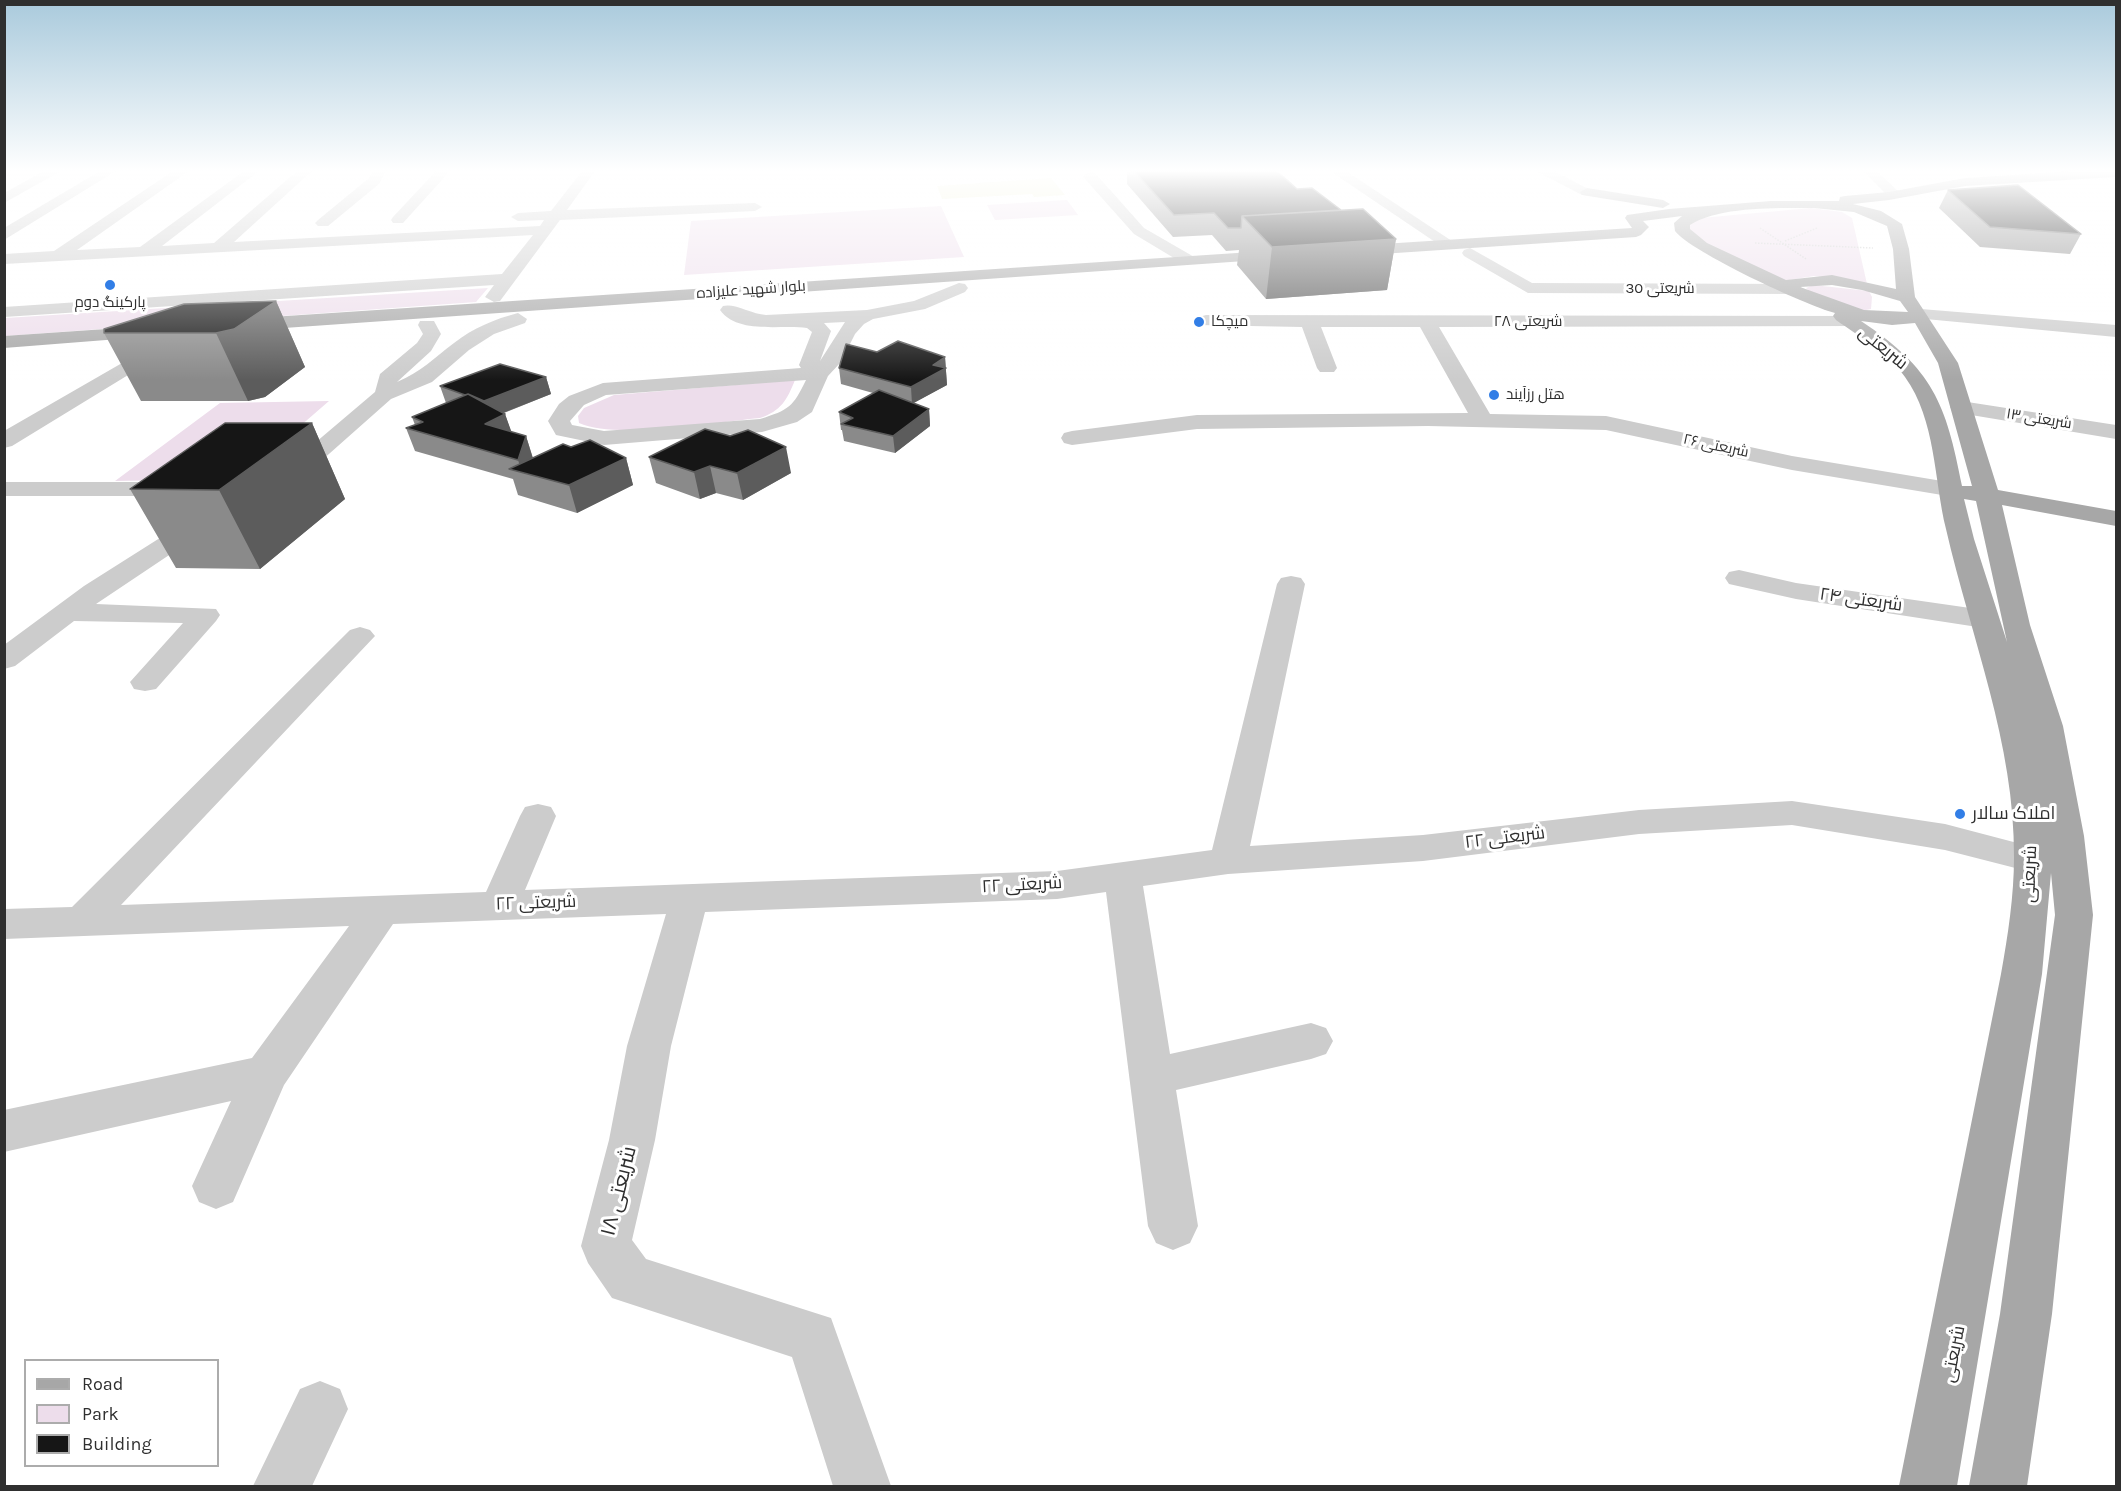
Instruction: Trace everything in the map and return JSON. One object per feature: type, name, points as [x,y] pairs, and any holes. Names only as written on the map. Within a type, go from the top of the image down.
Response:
[{"type":"main road","points":[[1513,241],[1336,257],[1470,253],[1595,241]]},
{"type":"main road","points":[[1673,241],[1701,246]]},
{"type":"main road","points":[[1693,241],[1791,287],[1841,304],[1872,318],[1916,309]]},
{"type":"main road","points":[[1898,241],[1916,309]]},
{"type":"main road","name":"بلوار شهید علیزاده","points":[[1295,259],[959,288],[911,298],[846,305],[227,333],[487,307],[1190,261],[1295,259]]},
{"type":"main road","points":[[959,288],[863,295],[852,291],[863,285],[974,274]]},
{"type":"main road","points":[[1791,287],[1808,280],[1841,304],[1916,309]]},
{"type":"main road","points":[[675,296],[789,294],[807,298],[806,301],[796,305],[729,310]]},
{"type":"main road","name":"شریعتی","points":[[1841,304],[1897,356],[1921,384],[1972,488],[2047,726],[2066,836],[2074,915],[2026,1314],[1998,1486]]},
{"type":"main road","name":"شریعتی","points":[[1916,309],[1948,363],[1962,407],[1984,619],[2011,718],[2031,828],[2030,899],[2002,1081],[1969,1282],[1928,1486]]},
{"type":"main road","points":[[4,342],[172,339]]},
{"type":"main road","points":[[4,355],[172,339]]},
{"type":"main road","points":[[1972,488],[2116,504]]},
{"type":"main road","points":[[1972,488],[2116,518]]},
{"type":"street","points":[[58,256],[81,241]]},
{"type":"street","points":[[145,251],[159,241]]},
{"type":"street","points":[[219,248],[227,241]]},
{"type":"street","points":[[4,259],[353,241]]},
{"type":"street","points":[[487,307],[537,241]]},
{"type":"street","points":[[1155,241],[1190,261]]},
{"type":"street","points":[[1443,241],[1450,245]]},
{"type":"street","name":"شریعتی 30","points":[[1470,253],[1525,287],[1791,287]]},
{"type":"street","points":[[4,312],[508,279]]},
{"type":"street","points":[[729,310],[747,319],[794,320],[867,315],[919,305],[959,288]]},
{"type":"street","name":"شریعتی ۲۸","points":[[1206,321],[1426,321],[1841,304]]},
{"type":"street","points":[[1916,309],[2116,330]]},
{"type":"street","points":[[819,373],[603,389],[582,396],[565,407],[559,421],[564,430],[604,438],[762,425],[789,417],[804,407],[819,373],[833,363],[853,321],[867,315]]},
{"type":"street","points":[[263,484],[304,464],[384,395],[425,378],[462,346],[487,330],[518,319]]},
{"type":"street","points":[[794,320],[813,323],[822,331],[809,365],[819,373]]},
{"type":"street","points":[[1309,321],[1327,368]]},
{"type":"street","points":[[1426,321],[1483,420]]},
{"type":"street","points":[[384,395],[387,378],[424,347],[432,334],[427,325]]},
{"type":"street","points":[[4,441],[172,339]]},
{"type":"street","name":"شریعتی ۱۳","points":[[1962,407],[2116,432]]},
{"type":"street","name":"شریعتی ۲۶","points":[[1072,438],[1197,422],[1483,420],[1606,423],[1792,463],[1972,488]]},
{"type":"street","points":[[4,489],[194,489]]},
{"type":"street","points":[[4,660],[94,592],[224,508]]},
{"type":"street","name":"شریعتی ۲۴","points":[[1739,578],[1796,591],[1984,619]]},
{"type":"street","points":[[1228,861],[1291,584]]},
{"type":"street","points":[[67,612],[206,615],[145,682]]},
{"type":"street","points":[[82,921],[360,636]]},
{"type":"street","name":"شریعتی ۲۲","points":[[4,924],[1057,885],[1228,861],[1423,848],[1639,822],[1792,813],[1945,837],[2031,859]]},
{"type":"street","points":[[500,904],[538,816]]},
{"type":"street","points":[[1123,876],[1173,1226]]},
{"type":"street","name":"شریعتی ۱۸","points":[[690,897],[649,1046],[632,1140],[606,1246],[630,1280],[812,1337],[862,1486]]},
{"type":"street","points":[[216,1186],[266,1074],[382,909]]},
{"type":"street","points":[[1151,1077],[1311,1041]]},
{"type":"street","points":[[4,1131],[266,1074]]},
{"type":"street","points":[[282,1486],[320,1410]]},
{"type":"path","points":[[1781,242],[1841,304]]},
{"type":"path","points":[[1701,246],[1781,242],[1900,249]]},
{"type":"green space","points":[[688,241],[957,241],[964,257],[684,275]]},
{"type":"green space","points":[[1702,241],[1857,241],[1867,284],[1841,278],[1814,276],[1783,281]]},
{"type":"green space","points":[[1813,285],[1869,291],[1872,297],[1871,309],[1861,311],[1810,292],[1806,288]]},
{"type":"green space","points":[[488,288],[476,302],[5,336],[5,318]]},
{"type":"green space","points":[[795,380],[782,404],[773,412],[760,418],[641,430],[595,428],[579,423],[578,416],[584,408],[614,395]]},
{"type":"green space","points":[[329,401],[245,474],[228,479],[115,481],[220,403]]},
{"type":"building","points":[[1266,241],[1372,241],[1272,247]]},
{"type":"building","points":[[276,301],[234,329],[216,333],[104,333],[104,329],[184,304]]},
{"type":"building","points":[[898,341],[945,357],[933,365],[946,368],[911,387],[839,368],[846,344],[877,352]]},
{"type":"building","points":[[500,364],[546,377],[484,401],[440,386]]},
{"type":"building","points":[[879,390],[929,409],[893,436],[841,424],[853,418],[839,412]]},
{"type":"building","points":[[468,394],[505,414],[485,424],[526,436],[518,460],[406,428],[423,422],[412,417]]},
{"type":"building","points":[[225,423],[312,423],[219,490],[130,489]]},
{"type":"building","points":[[705,429],[730,436],[748,430],[786,447],[737,473],[710,466],[694,472],[649,457]]},
{"type":"building","points":[[590,440],[626,458],[569,485],[509,469],[563,444],[571,447]]},
{"type":"place","name":"پارکینگ دوم","points":[[110,285]]},
{"type":"place","name":"میچکا","points":[[1199,322]]},
{"type":"place","name":"هتل رزآیند","points":[[1494,395]]},
{"type":"place","name":"املاک سالار","points":[[1960,814]]}]
